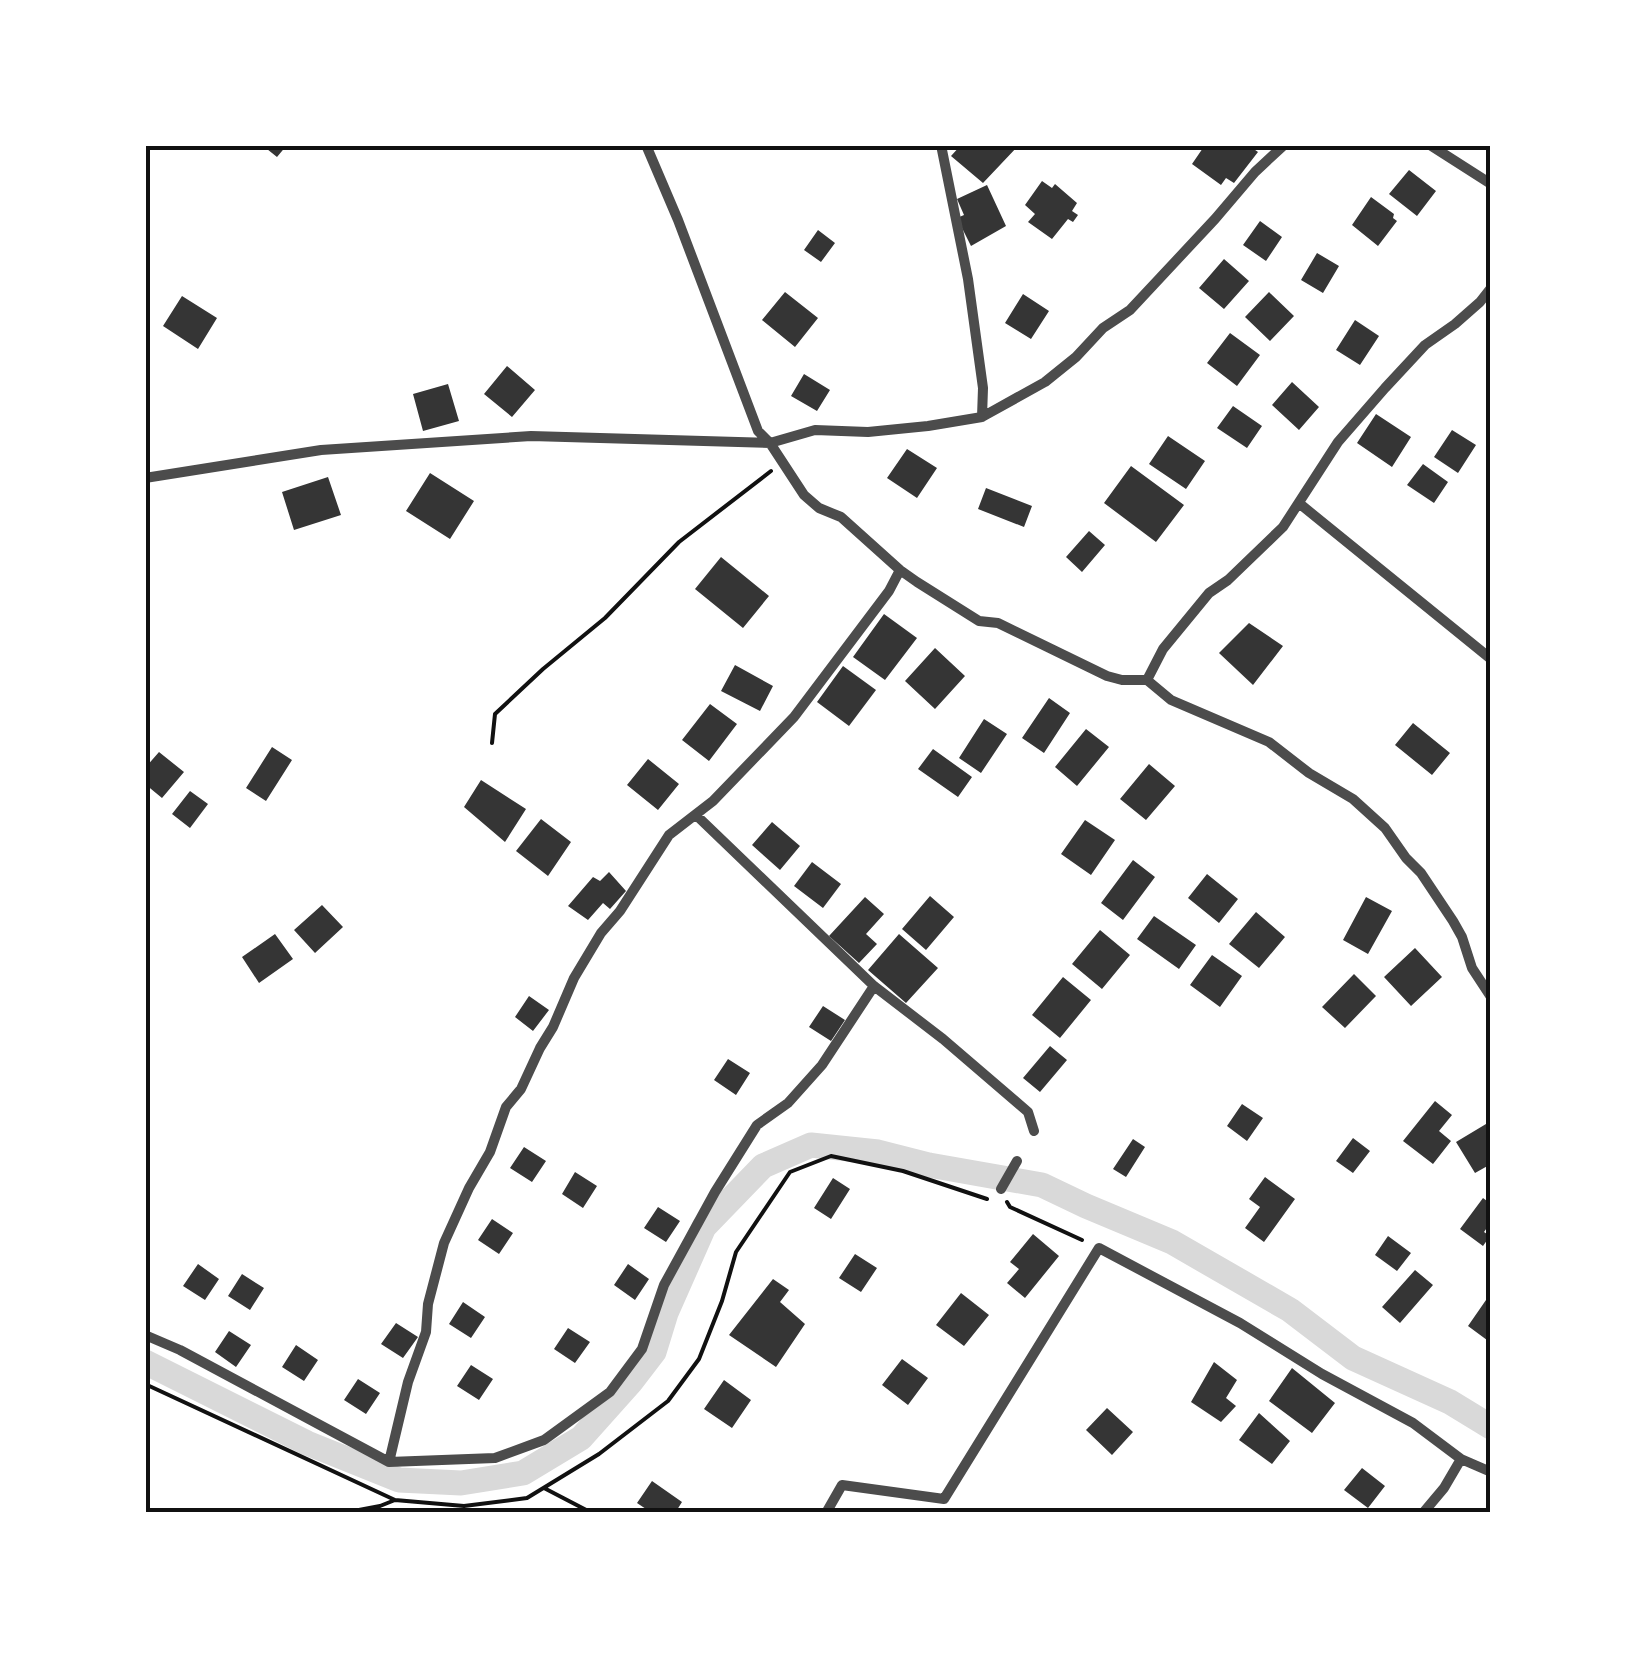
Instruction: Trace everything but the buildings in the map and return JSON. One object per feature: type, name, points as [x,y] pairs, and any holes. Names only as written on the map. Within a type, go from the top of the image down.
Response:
[{"type":"street","points":[[646,145],[758,430],[804,495],[819,508],[841,517],[900,570],[978,621],[998,623],[1107,676],[1147,680],[1171,700],[1269,742],[1309,773],[1353,799],[1385,828],[1421,874],[1453,920],[1472,968],[1491,996]]},
{"type":"street","points":[[942,145],[970,298],[983,388],[982,416]]},
{"type":"street","points":[[145,478],[321,450],[531,436],[770,442],[815,430],[868,432],[982,416],[1046,382],[1103,328],[1130,310],[1284,145]]},
{"type":"street","points":[[1430,145],[1491,184]]},
{"type":"street","points":[[1147,680],[1183,622],[1283,527],[1338,442],[1385,388],[1425,345],[1455,324],[1491,288]]},
{"type":"street","points":[[1300,504],[1491,660]]},
{"type":"street","points":[[389,1462],[408,1382],[426,1332],[428,1304],[444,1243],[490,1152],[506,1108],[521,1089],[554,1027],[574,978],[669,835],[696,815],[794,717],[889,591],[900,570]]},
{"type":"street","points":[[696,815],[874,986],[1028,1112],[1034,1131]]},
{"type":"street","points":[[145,1335],[389,1462],[495,1458],[544,1440],[610,1392],[642,1349],[664,1285],[757,1125],[788,1103],[822,1065],[874,986]]},
{"type":"street","points":[[1001,1188],[1017,1160]]},
{"type":"street","points":[[826,1513],[842,1485],[944,1499],[1100,1248],[1240,1323],[1322,1374],[1414,1423],[1461,1459],[1491,1472]]},
{"type":"street","points":[[1422,1513],[1444,1488],[1461,1459]]},
{"type":"path","points":[[492,743],[494,714],[606,618],[680,542],[784,462]]},
{"type":"path","points":[[145,1384],[395,1500],[464,1506],[527,1498],[600,1454],[668,1401],[699,1359],[736,1252],[790,1172],[831,1156],[903,1171],[1010,1207],[1100,1248]]},
{"type":"path","points":[[1001,1188],[1010,1207]]},
{"type":"path","points":[[544,1488],[592,1513]]},
{"type":"path","points":[[343,1513],[395,1500]]},
{"type":"waterway","points":[[145,1362],[307,1443],[399,1480],[461,1483],[523,1473],[581,1438],[654,1352],[666,1313],[704,1227],[763,1166],[811,1145],[878,1152],[1042,1185],[1172,1242],[1290,1310],[1353,1358],[1450,1402],[1491,1427]]}]
